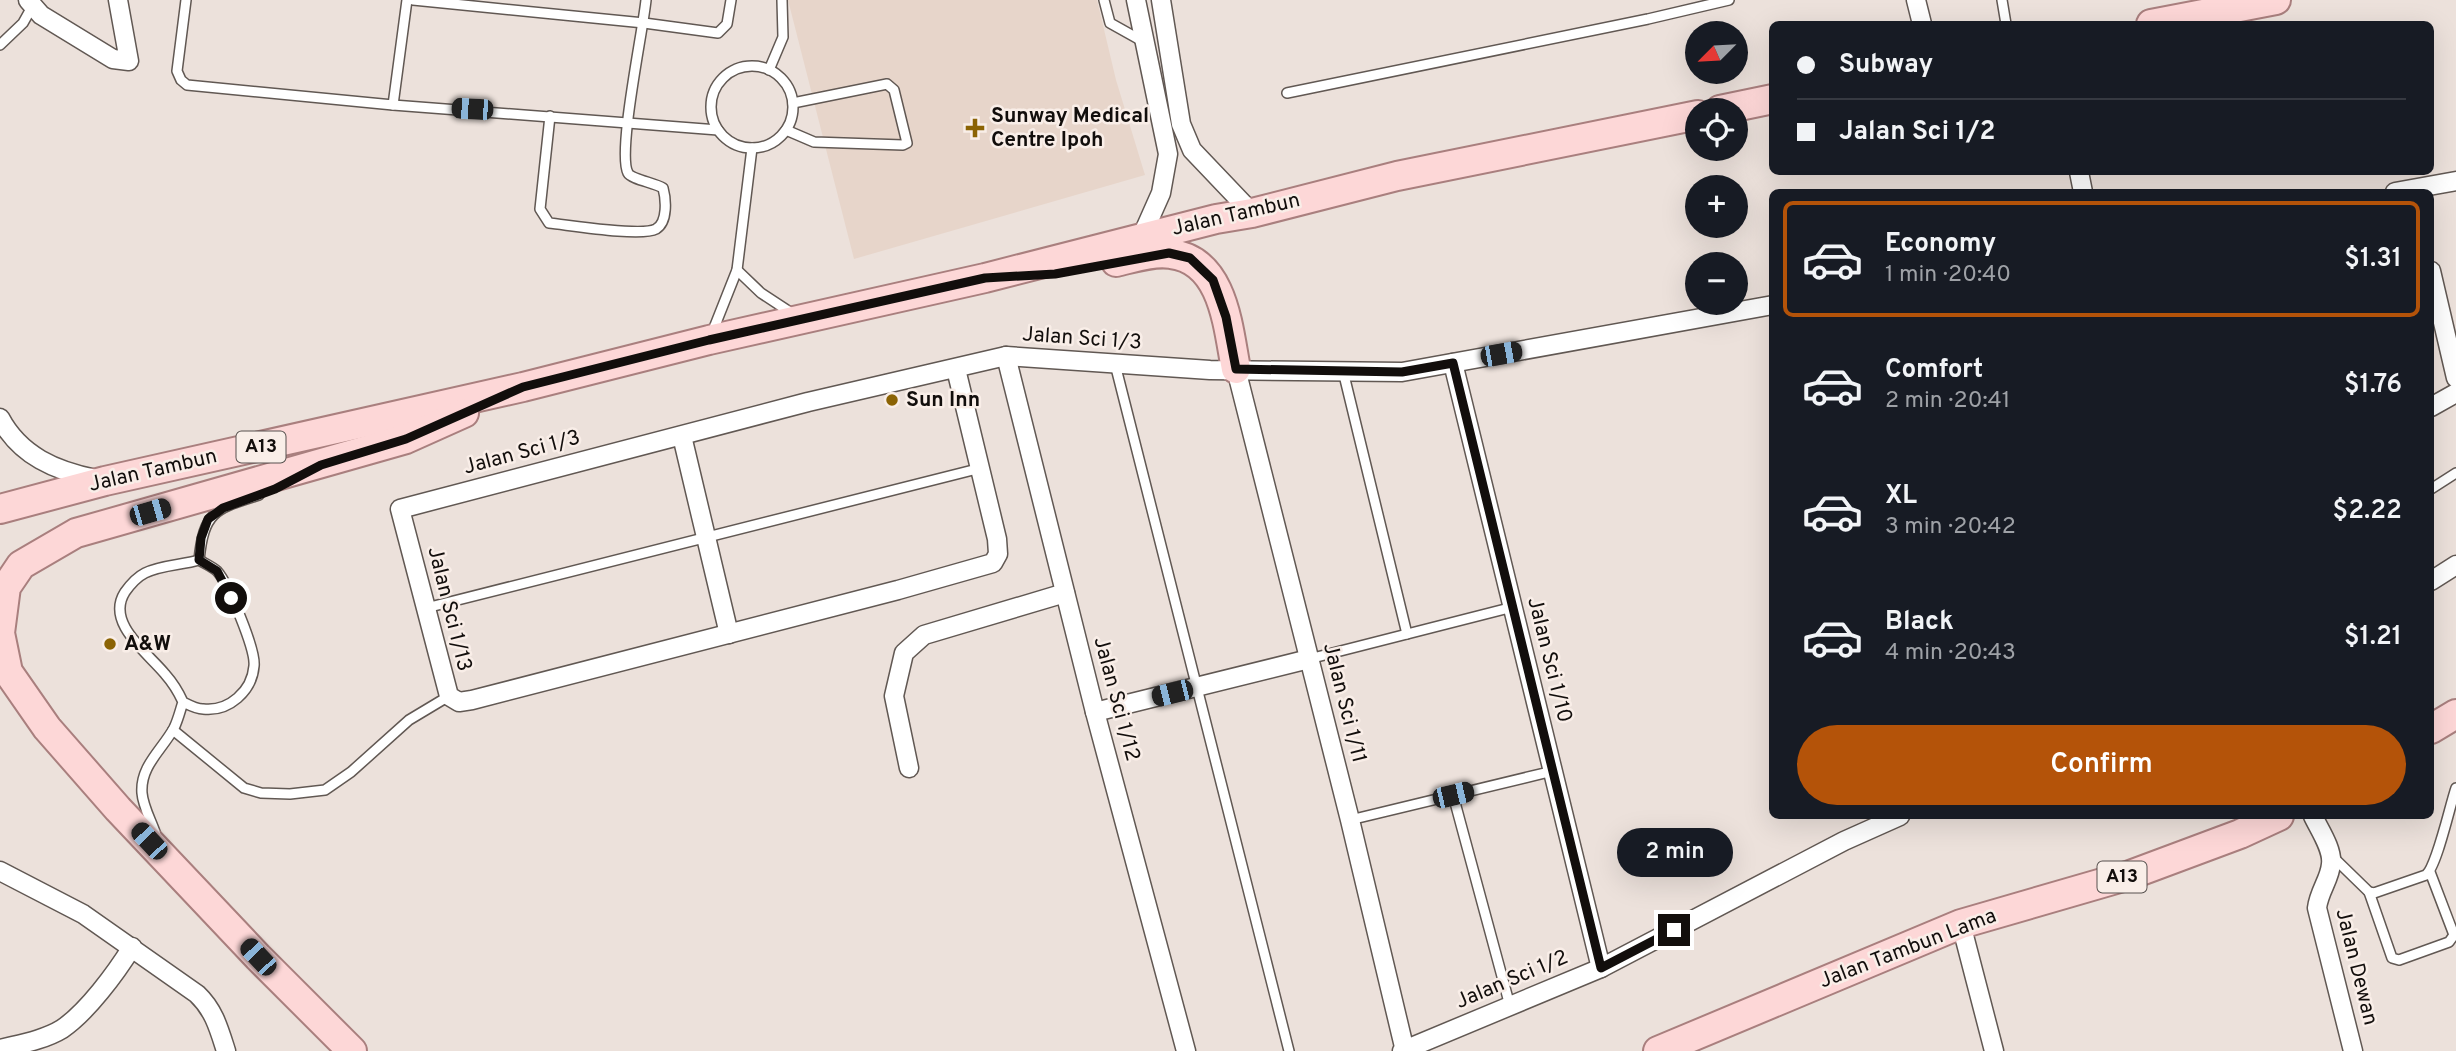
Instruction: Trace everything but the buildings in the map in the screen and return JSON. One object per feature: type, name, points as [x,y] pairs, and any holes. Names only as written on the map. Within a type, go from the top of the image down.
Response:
[{"type":"main road","points":[[2167,21],[2276,0]]},
{"type":"main road","points":[[1748,104],[1769,100]]},
{"type":"main road","name":"Jalan Tambun","points":[[0,509],[105,481],[523,387],[709,340],[985,278],[1385,179],[1685,118]]},
{"type":"main road","points":[[985,278],[1055,274],[1169,253],[1190,258],[1213,280],[1226,317],[1236,369]]},
{"type":"main road","points":[[352,1051],[258,957],[118,809],[47,728],[8,672],[0,634],[6,587],[21,565],[76,533],[406,439],[523,387]]},
{"type":"main road","points":[[0,694],[47,728]]},
{"type":"main road","points":[[2434,727],[2456,714]]},
{"type":"main road","name":"Jalan Tambun Lama","points":[[1658,1051],[1961,924],[2130,875],[2272,819]]},
{"type":"street","points":[[30,4],[41,15],[113,59],[129,61],[118,0]]},
{"type":"street","points":[[1136,0],[1168,154],[1161,193],[1141,238]]},
{"type":"street","points":[[1161,0],[1181,124],[1192,150],[1252,213]]},
{"type":"street","points":[[1916,0],[1921,21]]},
{"type":"street","points":[[2416,189],[2456,181]]},
{"type":"street","points":[[2434,284],[2455,373]]},
{"type":"street","name":"Jalan Sci 1/3","points":[[400,509],[808,402],[1006,356],[1210,370],[1402,372],[1769,306]]},
{"type":"street","name":"Jalan Sci 1/12","points":[[1006,356],[1095,712],[1186,1051]]},
{"type":"street","name":"Jalan Sci 1/10","points":[[1453,363],[1601,968]]},
{"type":"street","points":[[682,436],[729,634],[993,563],[998,554],[997,539],[956,369]]},
{"type":"street","name":"Jalan Sci 1/11","points":[[1236,369],[1350,820],[1404,1051]]},
{"type":"street","points":[[2434,405],[2456,393]]},
{"type":"street","points":[[0,418],[9,435],[36,458],[66,473],[105,481]]},
{"type":"street","name":"Jalan Sci 1/13","points":[[400,509],[449,696],[459,702],[729,634]]},
{"type":"street","points":[[2434,579],[2456,565]]},
{"type":"street","points":[[909,768],[894,696],[904,653],[925,635],[1065,593]]},
{"type":"street","points":[[1095,712],[1309,659]]},
{"type":"street","name":"Jalan Sci 1/2","points":[[1404,1051],[1601,968],[1844,841],[1893,819]]},
{"type":"street","points":[[2314,819],[2330,854]]},
{"type":"street","name":"Jalan Dewan","points":[[2330,854],[2331,864],[2318,897],[2317,908],[2353,1051]]},
{"type":"street","points":[[0,871],[83,914],[132,947],[208,1005],[215,1017],[226,1051]]},
{"type":"street","points":[[1961,924],[1994,1051]]},
{"type":"street","points":[[0,1049],[60,1030],[116,972],[132,947]]},
{"type":"lane","points":[[186,0],[177,71],[187,85],[393,105],[719,130]]},
{"type":"lane","points":[[393,105],[410,0],[718,33],[727,24],[731,0]]},
{"type":"lane","points":[[550,116],[540,209],[542,216],[549,223],[638,232],[657,228],[662,223],[666,200],[663,188],[652,181],[628,174],[625,162],[627,122],[646,0]]},
{"type":"lane","points":[[769,70],[783,37],[782,0]]},
{"type":"lane","points":[[1104,0],[1110,23],[1143,42]]},
{"type":"lane","points":[[1287,93],[1729,0]]},
{"type":"lane","points":[[2002,0],[2006,21]]},
{"type":"lane","points":[[0,45],[23,23],[30,4]]},
{"type":"lane","points":[[753,66],[769,70],[786,84],[793,103],[790,122],[786,130],[771,144],[752,148],[733,143],[719,130],[712,111],[714,92],[725,76],[743,67],[753,66]]},
{"type":"lane","points":[[786,130],[814,142],[906,143],[894,90],[887,83],[793,103]]},
{"type":"lane","points":[[709,340],[737,270],[752,148]]},
{"type":"lane","points":[[737,270],[761,293],[803,319]]},
{"type":"lane","points":[[1115,364],[1289,1051]]},
{"type":"lane","points":[[1343,371],[1407,634]]},
{"type":"lane","points":[[287,483],[321,465]]},
{"type":"lane","points":[[426,608],[981,468]]},
{"type":"lane","points":[[2434,487],[2456,473]]},
{"type":"lane","points":[[199,560],[201,538],[208,519],[223,508],[264,494]]},
{"type":"lane","points":[[164,857],[144,804],[144,775],[155,754],[173,730],[183,702],[177,689],[128,633],[120,609],[121,598],[130,585],[145,573],[199,560],[217,571],[246,631],[255,663],[251,681],[244,693],[231,704],[202,709],[183,702]]},
{"type":"lane","points":[[1309,659],[1513,607]]},
{"type":"lane","points":[[173,730],[244,788],[261,793],[290,794],[325,790],[351,772],[409,720],[449,696]]},
{"type":"lane","points":[[1350,820],[1553,771]]},
{"type":"lane","points":[[2330,854],[2369,892],[2395,961],[2449,942],[2454,935],[2430,872],[2451,818],[2456,788]]},
{"type":"lane","points":[[1453,795],[1510,1006]]},
{"type":"lane","points":[[2369,892],[2379,893],[2430,872]]},
{"type":"shaded area","name":"Sunway Medical Centre Ipoh","points":[[788,0],[1097,0],[1116,80],[1145,175],[854,259]]},
{"type":"place","name":"Sunway Medical Centre Ipoh","points":[[975,128]]},
{"type":"place","name":"Sun Inn","points":[[892,400]]},
{"type":"place","name":"A&W","points":[[110,644]]},
{"type":"route","points":[[231,598],[217,571],[199,560],[201,538],[208,519],[223,508],[275,489],[321,465],[406,439],[523,387],[709,340],[985,278],[1055,274],[1169,253],[1190,258],[1213,280],[1226,317],[1236,369],[1402,372],[1453,363],[1601,968],[1674,930]]}]
